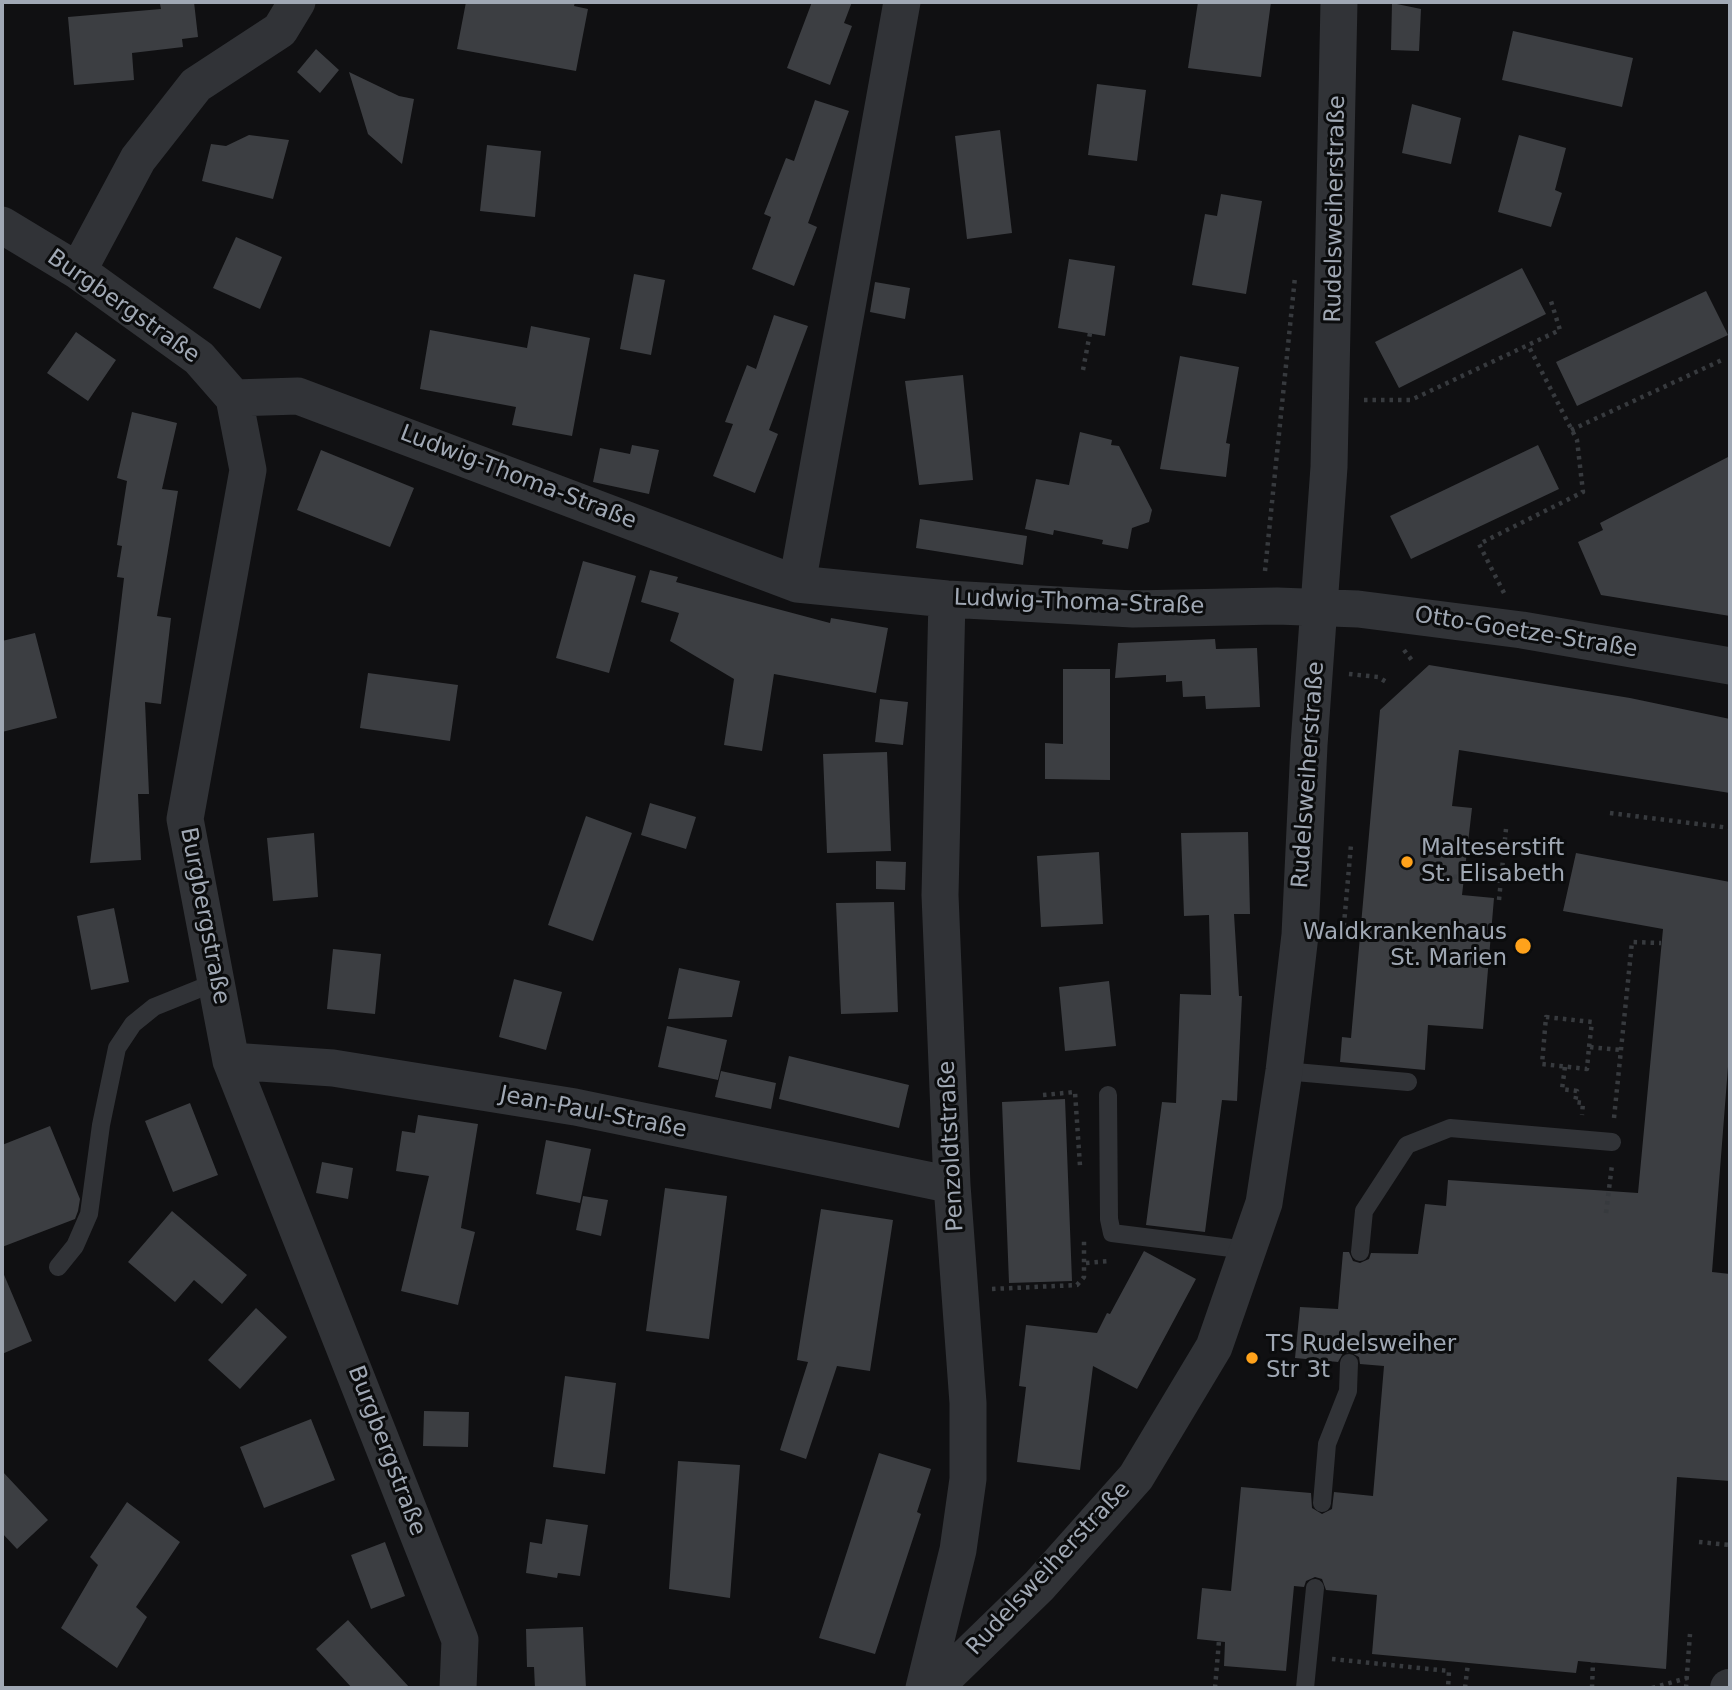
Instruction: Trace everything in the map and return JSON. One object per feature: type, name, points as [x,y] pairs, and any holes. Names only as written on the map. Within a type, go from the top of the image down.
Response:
[{"type":"street","points":[[78,271],[138,159],[196,85],[280,30],[297,2]]},
{"type":"street","points":[[797,584],[902,2]]},
{"type":"street","name":"Rudelsweiherstraße","points":[[934,1688],[1039,1586],[1136,1477],[1214,1348],[1264,1203],[1284,1071],[1300,935],[1309,745],[1332,400],[1339,2]]},
{"type":"street","name":"Burgbergstraße","points":[[2,225],[78,271],[199,358],[234,398],[248,471],[185,819],[231,1061],[460,1640],[458,1688]]},
{"type":"street","name":"Ludwig-Thoma-Straße","points":[[234,398],[298,396],[797,584],[947,599],[1133,609],[1320,608]]},
{"type":"street","name":"Penzoldtstraße","points":[[924,1688],[958,1550],[968,1479],[968,1403],[952,1185],[940,895],[947,599]]},
{"type":"street","name":"Otto-Goetze-Straße","points":[[1320,608],[1358,609],[1522,629],[1730,666]]},
{"type":"street","name":"Jean-Paul-Straße","points":[[231,1061],[333,1068],[575,1107],[952,1185]]},
{"type":"lane","points":[[58,1267],[75,1246],[89,1214],[101,1125],[117,1048],[133,1024],[154,1007],[216,982]]},
{"type":"lane","points":[[1284,1071],[1408,1082]]},
{"type":"lane","points":[[1108,1095],[1109,1219],[1112,1233],[1248,1250]]},
{"type":"lane","points":[[1360,1252],[1364,1211],[1406,1145],[1450,1128],[1607,1141]]},
{"type":"lane","points":[[1322,1503],[1327,1444],[1348,1391],[1349,1363]]},
{"type":"lane","points":[[1305,1688],[1315,1588]]},
{"type":"path","points":[[1266,607],[1264,560],[1296,270]]},
{"type":"path","points":[[1332,400],[1411,400],[1560,330],[1550,298]]},
{"type":"path","points":[[1083,370],[1090,334]]},
{"type":"path","points":[[1522,629],[1479,544],[1583,492],[1577,440],[1528,345]]},
{"type":"path","points":[[1571,430],[1721,360]]},
{"type":"path","points":[[1610,813],[1730,828]]},
{"type":"path","points":[[1499,900],[1506,829]]},
{"type":"path","points":[[1445,877],[1501,881]]},
{"type":"path","points":[[1606,1213],[1607,1141],[1621,1050],[1632,942],[1661,943]]},
{"type":"path","points":[[1546,1017],[1592,1022],[1589,1047],[1587,1069],[1542,1064],[1546,1017]]},
{"type":"path","points":[[1589,1047],[1621,1050]]},
{"type":"path","points":[[1565,1067],[1562,1089],[1577,1091],[1575,1102],[1583,1103],[1581,1115],[1604,1118],[1607,1141]]},
{"type":"path","points":[[1044,1095],[1075,1092],[1080,1171]]},
{"type":"path","points":[[960,1294],[987,1289],[1077,1285],[1084,1277],[1084,1237]]},
{"type":"path","points":[[1699,1542],[1730,1545]]},
{"type":"path","points":[[1686,1688],[1690,1634]]},
{"type":"path","points":[[1215,1688],[1219,1642]]},
{"type":"path","points":[[1349,1661],[1449,1671],[1448,1688]]},
{"type":"path","points":[[1592,1688],[1593,1662]]},
{"type":"path","points":[[1465,1688],[1468,1663]]},
{"type":"path","points":[[1652,1688],[1687,1678]]},
{"type":"building","points":[[194,2],[198,37],[182,39],[183,47],[132,53],[134,80],[74,85],[68,17],[161,9],[160,4]]},
{"type":"building","points":[[466,2],[575,2],[574,6],[588,9],[576,71],[457,49]]},
{"type":"building","points":[[812,2],[852,2],[844,23],[852,26],[830,85],[787,68]]},
{"type":"building","points":[[1198,2],[1271,2],[1261,77],[1188,68]]},
{"type":"building","points":[[1392,3],[1421,9],[1419,51],[1391,50]]},
{"type":"building","points":[[1513,31],[1633,58],[1622,107],[1502,80]]},
{"type":"building","points":[[316,49],[339,70],[320,93],[297,72]]},
{"type":"building","points":[[349,72],[399,96],[414,99],[402,164],[368,134]]},
{"type":"building","points":[[1097,84],[1146,90],[1137,161],[1088,155]]},
{"type":"building","points":[[815,100],[849,111],[808,223],[817,227],[794,286],[752,269],[771,217],[764,214],[786,158],[794,161]]},
{"type":"building","points":[[1412,104],[1461,118],[1451,164],[1402,153]]},
{"type":"building","points":[[1000,130],[1012,233],[967,239],[955,136]]},
{"type":"building","points":[[249,135],[289,140],[273,199],[202,181],[211,144],[226,146]]},
{"type":"building","points":[[1519,135],[1566,148],[1555,190],[1562,193],[1551,227],[1498,212]]},
{"type":"building","points":[[487,145],[541,151],[535,217],[480,211]]},
{"type":"building","points":[[1221,194],[1262,201],[1246,294],[1192,285],[1205,214],[1217,216]]},
{"type":"building","points":[[236,237],[282,257],[260,309],[213,288]]},
{"type":"building","points":[[1069,259],[1115,266],[1105,336],[1058,328]]},
{"type":"building","points":[[1522,268],[1546,314],[1399,388],[1375,342]]},
{"type":"building","points":[[634,274],[665,280],[651,355],[620,349]]},
{"type":"building","points":[[875,282],[910,288],[905,319],[870,312]]},
{"type":"building","points":[[1706,291],[1728,335],[1577,406],[1556,362]]},
{"type":"building","points":[[774,315],[808,326],[769,430],[778,434],[755,493],[713,476],[733,424],[725,422],[747,365],[756,369]]},
{"type":"building","points":[[531,326],[590,338],[572,436],[512,425],[516,407],[420,389],[430,330],[527,348]]},
{"type":"building","points":[[76,332],[116,360],[88,401],[47,373]]},
{"type":"building","points":[[1180,356],[1239,367],[1226,443],[1230,444],[1226,477],[1160,469]]},
{"type":"building","points":[[963,375],[973,480],[919,485],[905,381]]},
{"type":"building","points":[[132,412],[177,423],[162,489],[178,491],[157,616],[171,618],[161,704],[145,702],[149,794],[138,794],[141,860],[90,863],[124,578],[117,577],[122,546],[117,545],[127,481],[117,478]]},
{"type":"building","points":[[1080,432],[1112,440],[1111,445],[1119,446],[1152,510],[1149,522],[1132,528],[1128,549],[1102,544],[1103,540],[1054,530],[1053,535],[1025,529],[1036,479],[1069,485]]},
{"type":"building","points":[[632,445],[659,450],[649,494],[593,482],[600,448],[630,454]]},
{"type":"building","points":[[1538,445],[1559,489],[1411,559],[1390,516]]},
{"type":"building","points":[[321,450],[414,488],[390,547],[297,510]]},
{"type":"building","points":[[1730,456],[1730,616],[1601,595],[1578,542],[1603,530],[1600,523]]},
{"type":"building","points":[[920,519],[1027,536],[1023,565],[916,548]]},
{"type":"building","points":[[583,561],[636,576],[609,673],[556,658]]},
{"type":"building","points":[[650,570],[678,577],[676,582],[830,623],[831,618],[888,628],[876,693],[774,674],[762,751],[724,745],[734,679],[670,641],[679,613],[641,602]]},
{"type":"building","points":[[35,633],[57,718],[2,732],[2,641]]},
{"type":"building","points":[[1215,639],[1216,649],[1257,648],[1260,707],[1206,709],[1205,696],[1183,697],[1182,681],[1166,682],[1166,675],[1115,678],[1118,643]]},
{"type":"building","name":"Malteserstift St. Elisabeth","points":[[1429,665],[1630,698],[1730,719],[1730,793],[1459,750],[1452,806],[1472,808],[1462,895],[1494,898],[1483,1029],[1428,1025],[1425,1070],[1340,1062],[1342,1037],[1351,1038],[1380,710]]},
{"type":"building","points":[[1063,669],[1110,669],[1110,780],[1045,779],[1045,743],[1063,744]]},
{"type":"building","points":[[368,673],[458,685],[450,741],[360,728]]},
{"type":"building","points":[[880,699],[908,702],[903,745],[875,742]]},
{"type":"building","points":[[887,752],[891,851],[827,853],[823,754]]},
{"type":"building","points":[[650,803],[696,817],[686,849],[641,835]]},
{"type":"building","points":[[586,816],[632,833],[593,941],[548,925]]},
{"type":"building","points":[[1248,832],[1250,914],[1234,914],[1239,996],[1242,996],[1237,1101],[1222,1100],[1205,1232],[1146,1225],[1162,1102],[1176,1103],[1180,994],[1211,995],[1209,915],[1184,916],[1181,833]]},
{"type":"building","points":[[314,833],[318,897],[273,901],[267,838]]},
{"type":"building","points":[[1099,852],[1103,924],[1041,927],[1037,856]]},
{"type":"building","points":[[1576,853],[1730,882],[1730,1041],[1712,1272],[1730,1274],[1730,1481],[1677,1477],[1666,1669],[1578,1661],[1576,1673],[1372,1654],[1377,1595],[1326,1590],[1322,1579],[1315,1577],[1306,1581],[1304,1587],[1294,1586],[1286,1671],[1224,1666],[1225,1642],[1197,1639],[1202,1588],[1231,1591],[1241,1487],[1311,1493],[1312,1508],[1322,1514],[1332,1509],[1334,1492],[1373,1496],[1384,1366],[1360,1364],[1359,1357],[1350,1352],[1343,1353],[1338,1362],[1295,1358],[1300,1307],[1338,1309],[1343,1252],[1349,1252],[1353,1261],[1360,1263],[1369,1259],[1371,1253],[1418,1254],[1425,1204],[1446,1206],[1448,1180],[1638,1193],[1663,929],[1563,911]]},
{"type":"building","points":[[876,861],[906,862],[905,890],[876,889]]},
{"type":"building","points":[[894,902],[898,1012],[841,1014],[836,903]]},
{"type":"building","points":[[114,908],[129,982],[91,990],[77,916]]},
{"type":"building","points":[[333,949],[381,954],[375,1014],[327,1009]]},
{"type":"building","points":[[679,968],[740,981],[732,1017],[668,1019]]},
{"type":"building","points":[[514,979],[562,992],[546,1050],[499,1037]]},
{"type":"building","points":[[1109,981],[1116,1046],[1065,1051],[1059,987]]},
{"type":"building","points":[[667,1026],[727,1040],[718,1080],[658,1067]]},
{"type":"building","points":[[789,1056],[909,1085],[899,1128],[779,1099]]},
{"type":"building","points":[[721,1071],[776,1083],[771,1109],[715,1097]]},
{"type":"building","points":[[1065,1099],[1072,1281],[1009,1283],[1002,1102]]},
{"type":"building","points":[[190,1103],[218,1175],[173,1192],[145,1121]]},
{"type":"building","points":[[418,1115],[478,1124],[461,1228],[475,1232],[458,1305],[401,1291],[429,1176],[396,1171],[402,1131],[415,1133]]},
{"type":"building","points":[[50,1126],[80,1199],[75,1219],[2,1247],[2,1145]]},
{"type":"building","points":[[546,1140],[591,1149],[580,1203],[536,1194]]},
{"type":"building","points":[[322,1162],[353,1168],[348,1199],[316,1193]]},
{"type":"building","points":[[665,1188],[727,1196],[709,1339],[646,1331]]},
{"type":"building","points":[[583,1196],[608,1200],[601,1236],[576,1230]]},
{"type":"building","points":[[821,1209],[893,1220],[870,1371],[837,1366],[806,1459],[780,1450],[808,1362],[797,1360]]},
{"type":"building","points":[[172,1211],[247,1275],[222,1304],[194,1280],[175,1302],[128,1262]]},
{"type":"building","points":[[1144,1251],[1196,1279],[1137,1389],[1093,1366],[1080,1470],[1017,1462],[1026,1387],[1019,1386],[1026,1325],[1097,1333]]},
{"type":"building","points":[[2,1270],[32,1341],[2,1354]]},
{"type":"building","points":[[256,1308],[287,1337],[240,1389],[208,1360]]},
{"type":"building","points":[[565,1376],[616,1383],[605,1474],[553,1467]]},
{"type":"building","points":[[424,1411],[469,1412],[468,1447],[423,1446]]},
{"type":"building","points":[[311,1419],[335,1480],[264,1508],[240,1447]]},
{"type":"building","points":[[879,1453],[931,1469],[917,1512],[921,1514],[875,1654],[819,1638]]},
{"type":"building","points":[[678,1461],[740,1465],[730,1598],[669,1589]]},
{"type":"building","points":[[2,1471],[48,1520],[17,1549],[2,1533]]},
{"type":"building","points":[[127,1502],[180,1542],[136,1607],[147,1617],[117,1668],[61,1628],[98,1565],[90,1557]]},
{"type":"building","points":[[546,1519],[588,1525],[580,1576],[558,1573],[557,1578],[526,1573],[530,1542],[542,1544]]},
{"type":"building","points":[[385,1542],[405,1596],[371,1609],[351,1555]]},
{"type":"building","points":[[348,1620],[410,1688],[352,1688],[316,1649]]},
{"type":"building","points":[[583,1627],[586,1688],[535,1688],[534,1667],[527,1667],[526,1629]]},
{"type":"place","name":"Malteserstift St. Elisabeth","points":[[1407,862]]},
{"type":"place","name":"Waldkrankenhaus St. Marien","points":[[1523,946]]},
{"type":"place","name":"TS Rudelsweiher Str 3t","points":[[1252,1358]]}]
